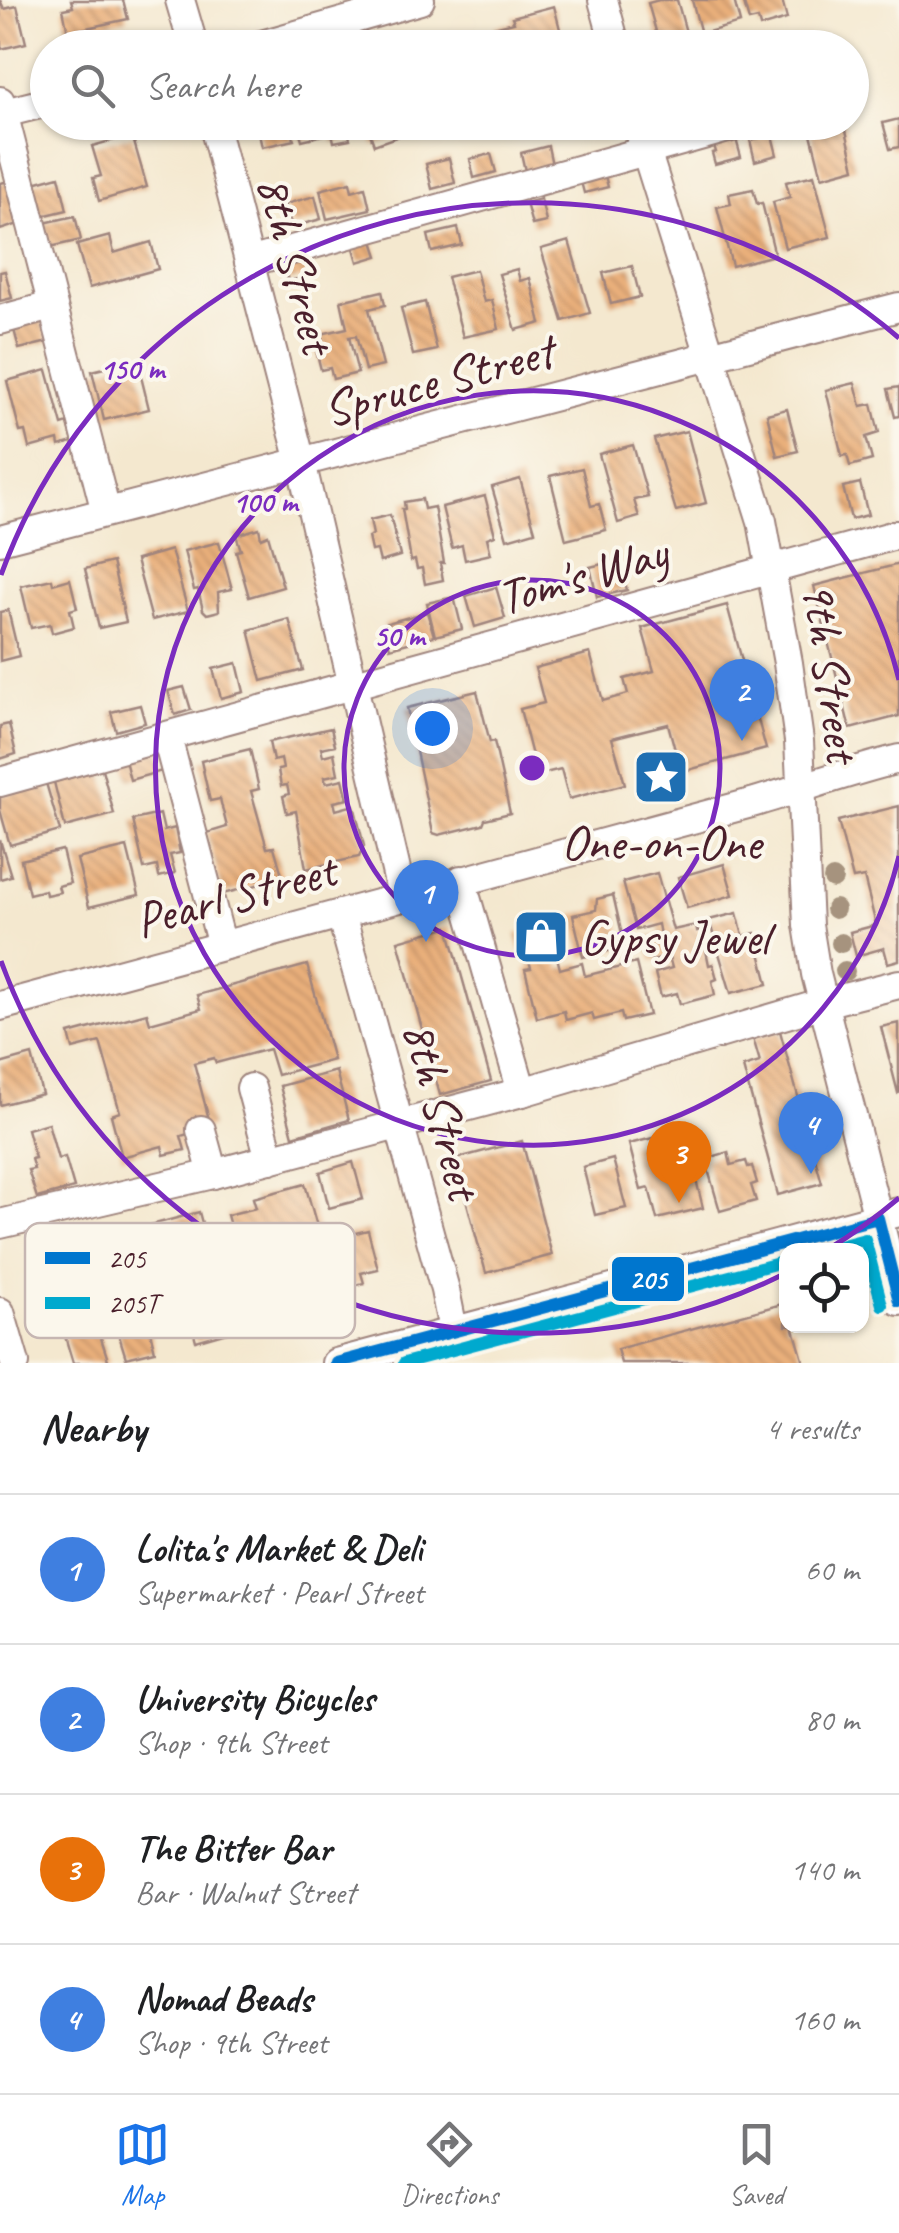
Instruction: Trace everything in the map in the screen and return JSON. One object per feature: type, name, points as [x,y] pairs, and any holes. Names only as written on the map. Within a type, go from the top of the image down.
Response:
[{"type":"street","points":[[180,0],[189,30]]},
{"type":"street","points":[[314,30],[420,0]]},
{"type":"street","points":[[603,0],[611,30]]},
{"type":"street","points":[[30,105],[1,110],[106,512]]},
{"type":"street","name":"8th Street","points":[[218,140],[301,462],[402,896]]},
{"type":"street","name":"9th Street","points":[[641,140],[762,521],[788,663],[801,789],[808,925],[824,1003],[889,1215],[899,1300]]},
{"type":"street","points":[[249,262],[687,140]]},
{"type":"street","points":[[0,320],[51,306]]},
{"type":"street","name":"Spruce Street","points":[[0,540],[899,308]]},
{"type":"street","name":"Tom's Way","points":[[0,782],[899,534]]},
{"type":"street","points":[[166,737],[222,946]]},
{"type":"street","name":"Pearl Street","points":[[0,1006],[899,759]]},
{"type":"street","points":[[460,880],[522,1092]]},
{"type":"street","name":"8th Street","points":[[340,914],[400,1124],[452,1330]]},
{"type":"street","points":[[0,1224],[214,1174],[522,1092],[899,984]]},
{"type":"street","points":[[251,1088],[270,1159]]},
{"type":"street","points":[[201,1130],[214,1174]]},
{"type":"street","points":[[336,1363],[889,1215]]},
{"type":"street","points":[[0,1312],[15,1363]]},
{"type":"building","points":[[0,0],[4,9],[17,6],[26,43],[1,49]]},
{"type":"building","points":[[71,0],[123,0],[128,19],[68,30],[63,9],[73,7]]},
{"type":"building","points":[[677,0],[685,30],[656,30],[648,3]]},
{"type":"building","points":[[692,0],[734,0],[740,23],[700,30]]},
{"type":"building","points":[[743,0],[782,0],[787,19],[760,27],[758,19],[749,21]]},
{"type":"building","points":[[554,6],[560,30],[495,30],[494,27],[514,22],[512,17]]},
{"type":"building","points":[[899,119],[899,147],[890,149],[883,123]]},
{"type":"building","points":[[133,140],[147,187],[99,201],[93,178],[101,176],[92,146]]},
{"type":"building","points":[[260,140],[294,140],[262,147]]},
{"type":"building","points":[[736,140],[741,157],[715,164],[714,145]]},
{"type":"building","points":[[750,140],[773,140],[777,155],[755,161]]},
{"type":"building","points":[[813,140],[848,140],[855,168],[822,177]]},
{"type":"building","points":[[548,146],[552,165],[525,171],[521,153]]},
{"type":"building","points":[[491,154],[496,172],[474,178],[470,159]]},
{"type":"building","points":[[449,158],[455,183],[432,189],[426,164]]},
{"type":"building","points":[[604,172],[608,187],[584,193],[580,178]]},
{"type":"building","points":[[814,175],[830,237],[785,248],[773,202],[790,197],[786,182]]},
{"type":"building","points":[[59,176],[67,210],[38,217],[30,184]]},
{"type":"building","points":[[10,181],[22,223],[0,230],[0,183]]},
{"type":"building","points":[[350,182],[352,191],[365,187],[370,209],[327,219],[320,190]]},
{"type":"building","points":[[753,189],[757,204],[762,203],[775,255],[732,266],[717,207],[731,204],[729,194]]},
{"type":"building","points":[[315,196],[321,219],[292,227],[285,204]]},
{"type":"building","points":[[541,199],[546,222],[532,225],[526,203]]},
{"type":"building","points":[[75,216],[81,240],[50,247],[44,223]]},
{"type":"building","points":[[458,228],[462,245],[432,252],[428,235]]},
{"type":"building","points":[[371,235],[378,256],[358,262],[352,241]]},
{"type":"building","points":[[110,236],[114,253],[151,242],[158,269],[89,288],[77,245]]},
{"type":"building","points":[[569,241],[590,313],[563,321],[541,249]]},
{"type":"building","points":[[306,253],[312,276],[288,281],[283,259]]},
{"type":"building","points":[[632,266],[640,297],[611,304],[603,273]]},
{"type":"building","points":[[517,269],[520,281],[530,278],[541,323],[516,330],[499,274]]},
{"type":"building","points":[[476,270],[484,302],[492,300],[499,329],[463,337],[447,277]]},
{"type":"building","points":[[5,271],[12,298],[0,301],[0,272]]},
{"type":"building","points":[[382,291],[385,305],[369,309],[383,366],[365,370],[356,336],[349,337],[358,373],[333,379],[330,368],[321,370],[316,350],[324,348],[321,334],[347,328],[341,301]]},
{"type":"building","points":[[425,302],[437,350],[413,355],[401,308]]},
{"type":"building","points":[[41,315],[48,342],[19,349],[12,322]]},
{"type":"building","points":[[137,360],[149,409],[104,420],[92,371]]},
{"type":"building","points":[[47,370],[62,425],[68,423],[73,442],[59,446],[58,440],[29,448],[25,431],[20,432],[7,381]]},
{"type":"building","points":[[855,383],[861,406],[872,404],[879,433],[866,437],[872,460],[850,466],[847,455],[842,456],[826,390]]},
{"type":"building","points":[[899,387],[899,416],[895,417],[888,389]]},
{"type":"building","points":[[787,409],[798,451],[777,456],[767,414]]},
{"type":"building","points":[[687,431],[706,503],[676,511],[654,439]]},
{"type":"building","points":[[633,445],[648,497],[634,500],[639,517],[618,523],[599,454]]},
{"type":"building","points":[[582,468],[591,506],[599,504],[606,530],[566,540],[550,476]]},
{"type":"building","points":[[520,479],[535,531],[507,539],[492,487]]},
{"type":"building","points":[[860,483],[868,515],[851,519],[843,487]]},
{"type":"building","points":[[485,496],[495,535],[487,538],[491,554],[465,560],[462,545],[452,548],[442,507]]},
{"type":"building","points":[[422,499],[424,509],[434,507],[444,563],[440,563],[443,580],[425,584],[422,568],[417,569],[415,560],[411,561],[402,509],[404,502]]},
{"type":"building","points":[[390,515],[400,556],[380,562],[377,550],[371,551],[370,520]]},
{"type":"building","points":[[259,528],[261,538],[268,535],[283,587],[249,597],[236,551],[241,550],[236,535]]},
{"type":"building","points":[[219,542],[232,589],[218,592],[219,611],[207,614],[198,589],[194,590],[184,551]]},
{"type":"building","points":[[171,550],[188,611],[152,620],[136,560]]},
{"type":"building","points":[[619,560],[627,590],[597,597],[590,567]]},
{"type":"building","points":[[112,562],[126,622],[99,628],[85,569]]},
{"type":"building","points":[[899,564],[899,716],[850,729],[814,586]]},
{"type":"building","points":[[52,579],[53,584],[70,579],[77,608],[70,610],[74,627],[52,633],[50,624],[31,628],[21,586]]},
{"type":"building","points":[[496,587],[505,618],[475,627],[466,596]]},
{"type":"building","points":[[454,597],[462,629],[435,636],[427,603]]},
{"type":"building","points":[[727,605],[766,749],[681,772],[668,724],[612,738],[625,784],[569,799],[561,769],[537,775],[520,709],[544,703],[535,668],[590,653],[603,701],[628,694],[624,679],[654,671],[642,628]]},
{"type":"building","points":[[8,610],[19,656],[0,661],[0,612]]},
{"type":"building","points":[[427,612],[434,636],[390,648],[384,624]]},
{"type":"building","points":[[289,619],[303,670],[262,681],[249,630]]},
{"type":"building","points":[[237,663],[244,692],[221,698],[213,669]]},
{"type":"building","points":[[184,687],[191,710],[175,715],[168,691]]},
{"type":"building","points":[[477,691],[490,742],[494,741],[510,813],[439,835],[433,833],[407,708]]},
{"type":"building","points":[[140,705],[145,723],[116,731],[111,712]]},
{"type":"building","points":[[9,724],[16,754],[0,759],[0,726]]},
{"type":"building","points":[[331,728],[335,745],[321,748],[323,756],[334,753],[338,774],[324,777],[326,783],[343,779],[348,799],[334,802],[336,810],[354,805],[364,846],[359,857],[306,869],[296,811],[287,813],[283,796],[289,794],[287,785],[281,786],[281,759],[273,761],[269,742]]},
{"type":"building","points":[[250,749],[259,789],[251,791],[267,848],[274,847],[283,878],[223,894],[207,833],[227,827],[220,799],[210,801],[201,761]]},
{"type":"building","points":[[160,750],[166,770],[130,780],[125,760]]},
{"type":"building","points":[[102,769],[114,814],[65,827],[54,782]]},
{"type":"building","points":[[46,783],[60,831],[10,845],[0,796]]},
{"type":"building","points":[[899,806],[899,960],[888,963],[884,948],[856,956],[850,932],[876,925],[864,877],[853,879],[838,821]]},
{"type":"building","points":[[160,814],[164,831],[175,828],[180,853],[170,855],[175,873],[159,877],[157,866],[144,869],[133,820]]},
{"type":"building","points":[[0,840],[11,876],[0,879]]},
{"type":"building","points":[[127,847],[139,895],[89,907],[77,859]]},
{"type":"building","points":[[62,850],[70,883],[58,886],[60,892],[29,894],[21,860]]},
{"type":"building","points":[[724,864],[733,895],[687,908],[678,877]]},
{"type":"building","points":[[657,873],[673,930],[696,925],[697,931],[702,930],[709,965],[713,964],[717,979],[712,981],[715,995],[680,1004],[677,993],[661,997],[655,973],[672,968],[669,957],[652,961],[646,938],[660,935],[658,924],[636,930],[623,882]]},
{"type":"building","points":[[613,895],[625,947],[583,957],[573,915],[596,910],[597,899]]},
{"type":"building","points":[[737,913],[743,936],[755,933],[768,984],[731,993],[709,920]]},
{"type":"building","points":[[549,925],[560,969],[582,963],[585,976],[636,963],[649,1015],[623,1021],[621,1013],[594,1020],[592,1013],[566,1020],[564,1011],[537,1018],[525,969],[531,968],[526,949],[520,951],[516,934]]},
{"type":"building","points":[[448,927],[491,1081],[440,1095],[398,941]]},
{"type":"building","points":[[307,965],[333,1060],[277,1075],[269,1049],[216,1063],[214,1058],[194,1063],[211,1127],[181,1136],[185,1150],[164,1155],[162,1146],[122,1157],[111,1115],[120,1112],[100,1042],[73,1049],[69,1034],[147,1013],[150,1023],[201,1009],[197,995]]},
{"type":"building","points":[[899,1023],[899,1092],[898,1093],[881,1027]]},
{"type":"building","points":[[780,1031],[822,1183],[778,1195],[743,1067],[760,1062],[753,1038]]},
{"type":"building","points":[[32,1055],[42,1094],[0,1105],[0,1064]]},
{"type":"building","points":[[336,1071],[349,1120],[293,1136],[280,1086]]},
{"type":"building","points":[[48,1123],[58,1159],[65,1157],[74,1188],[37,1198],[28,1170],[34,1169],[31,1159],[35,1158],[27,1129]]},
{"type":"building","points":[[684,1130],[703,1208],[657,1219],[649,1188],[641,1190],[629,1144]]},
{"type":"building","points":[[522,1141],[552,1255],[486,1273],[455,1159]]},
{"type":"building","points":[[728,1152],[731,1165],[746,1161],[748,1167],[752,1166],[757,1183],[751,1185],[756,1201],[720,1211],[705,1159]]},
{"type":"building","points":[[613,1159],[626,1208],[595,1215],[583,1167]]},
{"type":"building","points":[[353,1162],[363,1199],[329,1208],[320,1172]]},
{"type":"building","points":[[305,1184],[316,1223],[229,1223],[227,1215],[256,1208],[253,1198]]},
{"type":"building","points":[[199,1212],[202,1223],[159,1223]]},
{"type":"building","points":[[368,1230],[378,1269],[361,1273],[364,1283],[355,1285],[355,1233]]},
{"type":"building","points":[[779,1305],[779,1333],[795,1333],[804,1363],[621,1363],[617,1349]]},
{"type":"building","points":[[66,1338],[101,1338],[109,1363],[73,1363]]},
{"type":"building","points":[[120,1338],[152,1338],[155,1351],[126,1358]]},
{"type":"transit line","name":"205","points":[[336,1363],[878,1218],[899,1301]]},
{"type":"transit line","name":"205T","points":[[850,1243],[865,1239],[866,1243]]},
{"type":"transit line","name":"205T","points":[[869,1255],[882,1305]]},
{"type":"transit line","name":"205T","points":[[404,1363],[779,1263]]},
{"type":"place","name":"University Bicycles","points":[[742,741]]},
{"type":"place","name":"One-on-One","points":[[661,777]]},
{"type":"place","name":"Gypsy Jewel","points":[[541,937]]},
{"type":"place","name":"Lolita's Market & Deli","points":[[426,942]]},
{"type":"place","name":"Nomad Beads","points":[[811,1174]]},
{"type":"place","name":"The Bitter Bar","points":[[679,1203]]}]
